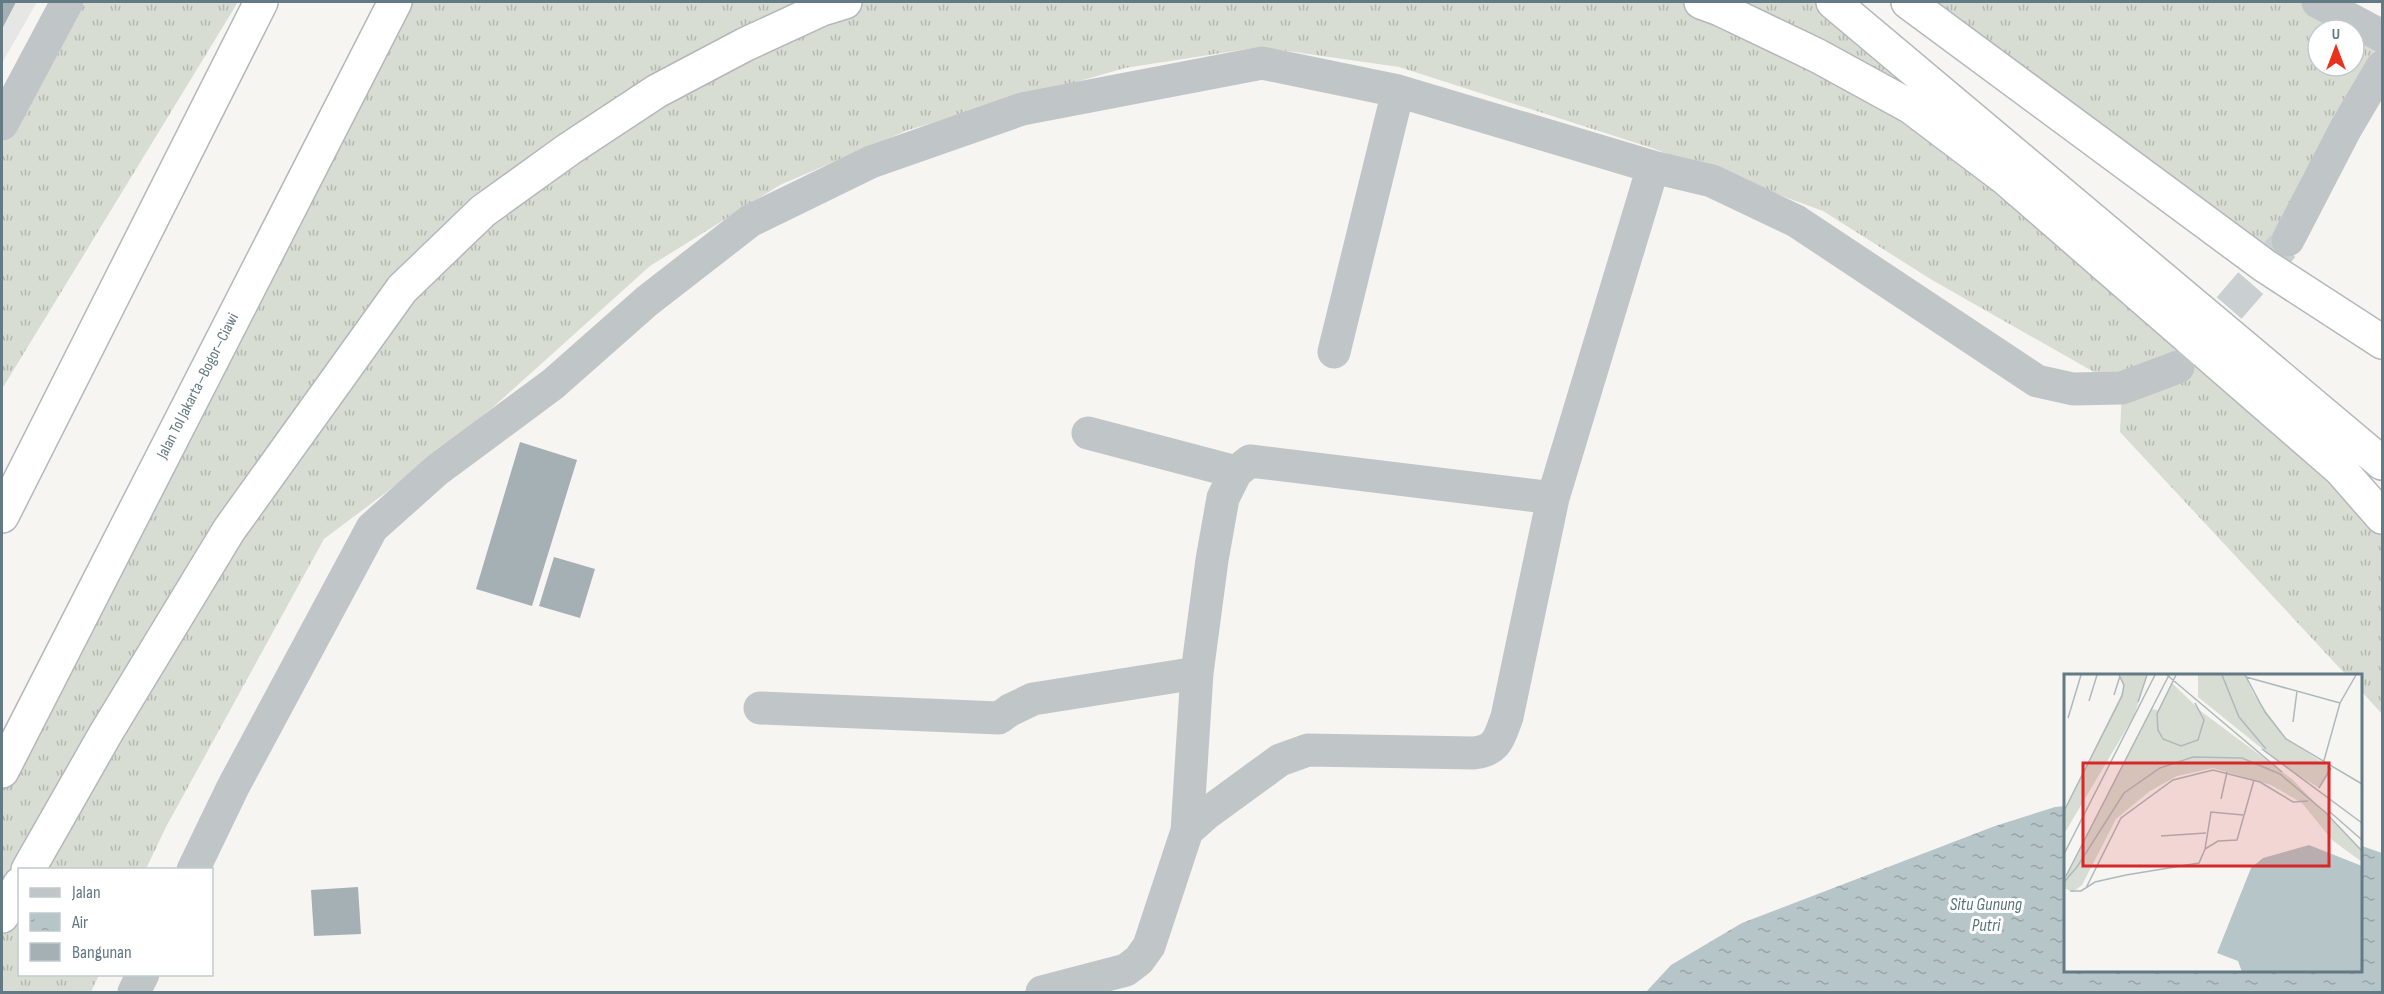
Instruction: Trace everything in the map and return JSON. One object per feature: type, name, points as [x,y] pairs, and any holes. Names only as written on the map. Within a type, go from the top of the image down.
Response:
[{"type":"highway","points":[[2,516],[261,2]]},
{"type":"highway","name":"Jalan Tol Jakarta–Bogor–Ciawi","points":[[2,771],[395,2]]},
{"type":"highway","points":[[29,868],[106,733],[229,530],[402,289],[483,212],[569,149],[657,91],[746,44],[822,9],[845,2]]},
{"type":"highway","points":[[1701,2],[1818,56],[1911,107],[2005,178],[2331,461],[2382,517]]},
{"type":"highway","points":[[1833,2],[2382,463]]},
{"type":"highway","points":[[1912,4],[2265,266],[2382,342]]},
{"type":"highway","points":[[2,916],[18,888]]},
{"type":"street","points":[[2,124],[67,2]]},
{"type":"street","points":[[2324,3],[2382,36]]},
{"type":"street","points":[[195,868],[233,787],[372,528],[437,470],[554,384],[647,301],[750,221],[871,162],[1022,109],[1262,63],[1398,91],[1653,167],[1712,182],[1796,221],[2037,381],[2073,389],[2122,388],[2178,367]]},
{"type":"street","points":[[2288,240],[2346,128],[2382,67]]},
{"type":"street","points":[[1334,352],[1398,91]]},
{"type":"street","points":[[1187,831],[1206,814],[1280,760],[1308,750],[1474,753],[1484,752],[1496,745],[1507,717],[1553,498],[1653,167]]},
{"type":"street","points":[[1088,433],[1236,472]]},
{"type":"street","points":[[1042,993],[1126,970],[1139,960],[1149,946],[1187,831],[1197,673],[1212,560],[1223,498],[1236,472],[1250,462],[1268,462],[1330,472],[1553,498]]},
{"type":"street","points":[[760,708],[999,718],[1033,699],[1197,673]]},
{"type":"street","points":[[134,993],[142,976]]},
{"type":"shaded area","points":[[2,2],[37,2],[2,63]]},
{"type":"green space","points":[[67,2],[238,2],[2,389],[2,124]]},
{"type":"green space","points":[[395,2],[1819,2],[2382,517],[2382,714],[2363,693],[2363,674],[2345,674],[2120,432],[2122,388],[1932,280],[1823,211],[1652,148],[1399,67],[1260,47],[1125,68],[908,130],[780,185],[650,266],[491,409],[428,461],[324,539],[166,827],[146,868],[18,868],[18,976],[99,976],[91,992],[2,992],[2,771]]},
{"type":"green space","points":[[1908,2],[2318,2],[2348,18],[2306,18],[2306,78],[2366,78],[2366,28],[2382,36],[2382,67],[2288,240],[2265,266]]},
{"type":"water","name":"Situ Gunung Putri","points":[[2064,806],[2064,973],[2363,973],[2363,846],[2382,853],[2382,992],[1646,992],[1671,965],[1742,923],[1995,826]]},
{"type":"building","points":[[2,2],[16,2],[2,29]]},
{"type":"building","points":[[520,442],[577,460],[532,606],[476,589]]},
{"type":"building","points":[[554,557],[595,569],[580,618],[539,606]]},
{"type":"building","points":[[358,887],[361,934],[314,936],[311,890]]},
{"type":"tunnel","points":[[2197,345],[2283,246]]}]
